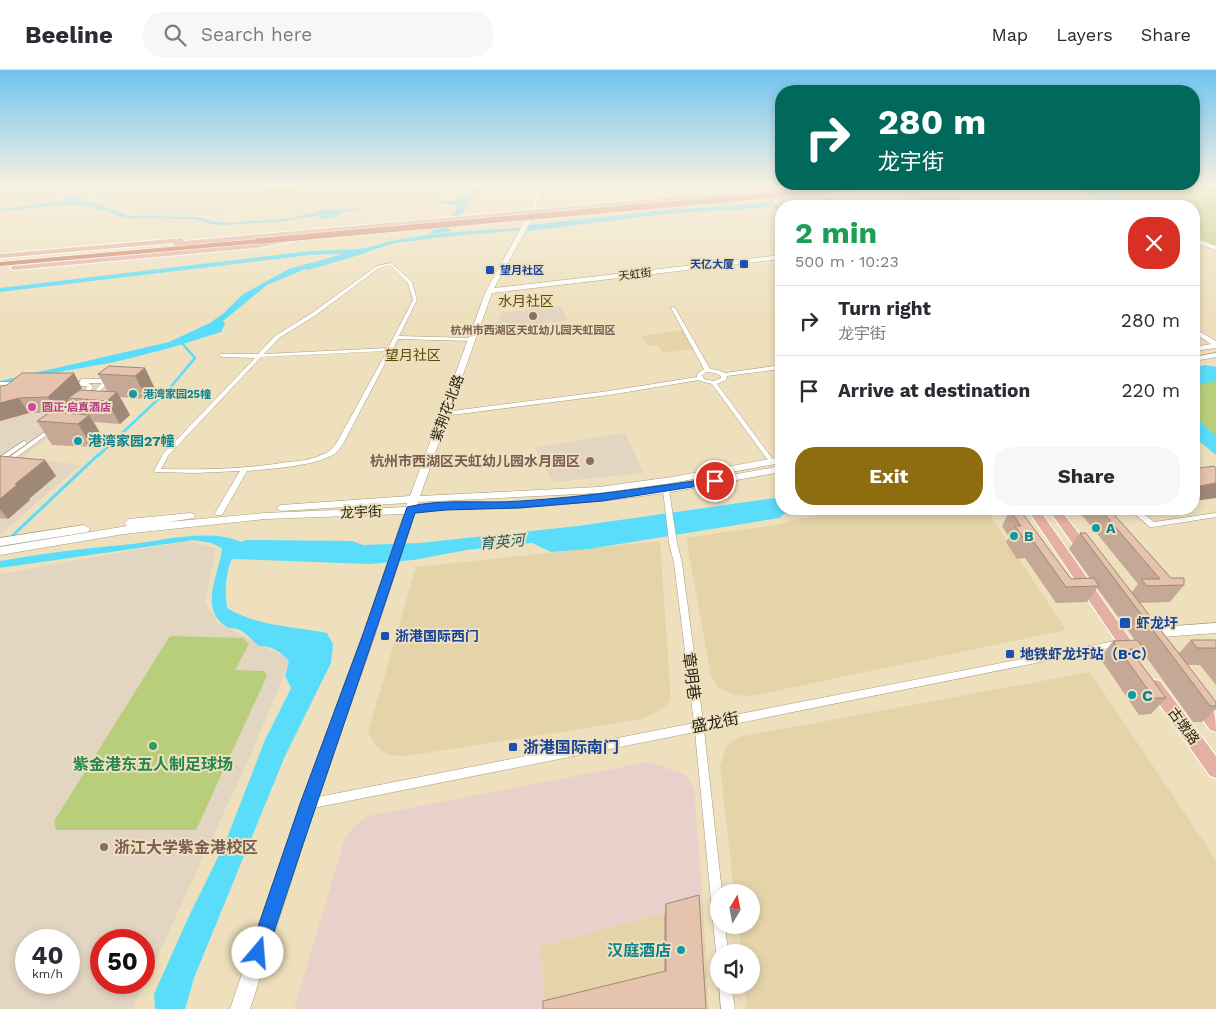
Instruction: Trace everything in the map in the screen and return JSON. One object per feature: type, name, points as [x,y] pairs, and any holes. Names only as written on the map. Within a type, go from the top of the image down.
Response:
[{"type":"highway","points":[[0,258],[184,248],[383,228]]},
{"type":"highway","points":[[0,267],[175,244],[388,228]]},
{"type":"highway","points":[[0,267],[14,268],[100,253]]},
{"type":"main road","points":[[0,258],[222,236],[340,228]]},
{"type":"main road","points":[[184,248],[436,228]]},
{"type":"main road","points":[[175,244],[326,229]]},
{"type":"main road","points":[[14,268],[256,246],[292,240]]},
{"type":"main road","name":"古墩路","points":[[1037,515],[1124,642],[1216,770]]},
{"type":"main road","points":[[1059,515],[1095,563]]},
{"type":"main road","points":[[1144,630],[1158,648]]},
{"type":"main road","name":"古墩路","points":[[1192,692],[1216,725]]},
{"type":"street","name":"紫荆花北路","points":[[240,1009],[308,804],[369,634],[444,414],[489,291],[524,228]]},
{"type":"street","points":[[1200,240],[1216,247]]},
{"type":"street","points":[[1200,243],[1206,243]]},
{"type":"street","name":"天虹街","points":[[489,291],[775,258]]},
{"type":"street","points":[[391,264],[410,283],[415,300],[396,337],[333,452],[315,460],[245,469],[187,473],[157,471],[165,455],[277,337],[314,314],[378,267],[391,264]]},
{"type":"street","points":[[674,308],[708,370]]},
{"type":"street","points":[[1200,334],[1216,345]]},
{"type":"street","points":[[396,337],[471,340]]},
{"type":"street","points":[[1200,348],[1216,345]]},
{"type":"street","points":[[222,355],[257,356],[390,349]]},
{"type":"street","points":[[1200,358],[1216,355]]},
{"type":"street","points":[[700,378],[700,373],[708,370],[716,370],[724,375],[775,368]]},
{"type":"street","points":[[714,383],[722,381],[724,375]]},
{"type":"street","points":[[444,414],[609,393],[700,378],[714,383],[775,460]]},
{"type":"street","points":[[0,380],[26,382],[0,384]]},
{"type":"street","points":[[68,410],[90,388],[88,384],[68,383],[104,381]]},
{"type":"street","points":[[0,460],[104,381]]},
{"type":"street","points":[[0,467],[86,401],[104,381]]},
{"type":"street","name":"龙宇街","points":[[0,542],[32,541],[265,516],[599,490],[775,464]]},
{"type":"street","name":"龙宇街","points":[[0,551],[32,541],[150,520],[219,513],[412,504],[446,506],[519,505],[602,498],[666,490],[775,465]]},
{"type":"street","points":[[219,513],[245,469]]},
{"type":"street","name":"章明巷","points":[[666,490],[673,543],[678,563],[715,884]]},
{"type":"street","points":[[1140,515],[1153,525],[1216,515]]},
{"type":"street","points":[[1144,630],[1216,628]]},
{"type":"street","name":"盛龙街","points":[[308,804],[1124,642]]},
{"type":"street","points":[[726,994],[728,1009]]},
{"type":"shaded area","name":"杭州市西湖区天虹幼儿园天虹园区","points":[[560,306],[568,320],[495,329],[501,313]]},
{"type":"shaded area","points":[[684,330],[695,349],[663,353],[657,345],[648,346],[641,336]]},
{"type":"shaded area","points":[[0,383],[120,383],[23,457],[80,465],[0,535]]},
{"type":"shaded area","name":"杭州市西湖区天虹幼儿园水月园区","points":[[625,433],[644,473],[553,482],[535,448]]},
{"type":"shaded area","points":[[817,515],[990,515],[1066,630],[751,696],[733,695],[718,687],[711,676],[686,538],[775,525]]},
{"type":"shaded area","name":"浙江大学紫金港校区","points":[[187,541],[216,548],[205,602],[218,623],[290,660],[251,754],[155,961],[155,929],[90,929],[90,994],[140,994],[133,1009],[0,1009],[0,574]]},
{"type":"shaded area","points":[[660,541],[671,701],[660,710],[643,719],[407,756],[388,755],[377,747],[368,732],[416,567]]},
{"type":"shaded area","points":[[1090,672],[1216,860],[1216,1009],[747,1009],[746,994],[760,994],[760,944],[740,944],[739,934],[760,934],[760,884],[733,884],[720,766],[726,747],[739,737]]},
{"type":"shaded area","points":[[648,762],[685,774],[694,789],[703,902],[540,946],[545,1009],[294,1009],[345,838],[354,826],[368,816]]},
{"type":"shaded area","points":[[703,902],[709,1009],[545,1009],[540,946]]},
{"type":"green space","points":[[1200,228],[1216,228],[1216,245],[1200,238]]},
{"type":"green space","points":[[1216,374],[1216,441],[1200,429],[1200,376]]},
{"type":"green space","name":"紫金港东五人制足球场","points":[[170,636],[243,638],[249,644],[235,670],[264,671],[267,676],[196,830],[56,830],[54,821]]},
{"type":"water","points":[[437,228],[448,228],[452,231],[429,234]]},
{"type":"water","points":[[328,259],[332,262],[305,269],[267,285],[223,321],[225,324],[221,332],[170,348],[115,362],[53,373],[0,390],[0,381],[169,342],[210,323],[224,313],[243,294],[291,268]]},
{"type":"water","points":[[1205,365],[1216,367],[1216,381],[1200,385],[1200,366]]},
{"type":"water","points":[[1200,421],[1216,436],[1216,455],[1200,442]]},
{"type":"water","name":"育英河","points":[[775,498],[775,515],[783,515],[779,518],[589,549],[551,552],[532,543],[467,550],[413,560],[370,564],[232,559],[226,583],[227,608],[251,619],[263,622],[327,633],[333,644],[331,663],[285,756],[194,978],[185,1009],[155,1009],[154,994],[189,916],[225,843],[265,740],[291,688],[285,676],[289,661],[276,650],[259,646],[241,630],[228,628],[218,619],[213,611],[212,590],[222,548],[211,543],[194,540],[0,568],[0,561],[202,535],[229,538],[241,542],[246,540],[352,541],[363,545],[420,543],[578,526]]},
{"type":"building","points":[[109,366],[145,368],[135,376],[98,374]]},
{"type":"building","points":[[22,373],[74,373],[48,397],[19,398],[0,403],[0,386],[7,385]]},
{"type":"building","points":[[80,390],[117,392],[107,401],[68,398]]},
{"type":"building","points":[[50,412],[89,415],[78,424],[37,421]]},
{"type":"building","points":[[0,456],[45,460],[15,484],[18,484],[0,499]]},
{"type":"building","points":[[1214,466],[1216,468],[1216,483],[1200,486],[1200,468]]},
{"type":"building","points":[[1013,515],[1024,515],[1071,579],[1094,578],[1099,586],[1066,587],[1034,542],[1026,542],[1015,526],[1021,526]]},
{"type":"building","points":[[1105,515],[1114,515],[1171,578],[1184,578],[1184,585],[1147,586],[1141,579],[1160,579]]},
{"type":"building","points":[[1080,533],[1086,533],[1216,702],[1216,706],[1210,706]]},
{"type":"building","points":[[1137,640],[1144,649],[1130,649],[1166,698],[1154,698],[1113,641]]},
{"type":"building","points":[[1191,640],[1216,640],[1216,649],[1197,648]]},
{"type":"building","name":"汉庭酒店","points":[[699,895],[706,1009],[543,1009],[543,1001],[666,971],[666,904]]},
{"type":"waterway","points":[[0,290],[310,253],[363,251],[395,242],[442,235],[519,229]]},
{"type":"waterway","points":[[308,267],[363,251]]},
{"type":"waterway","points":[[98,456],[169,389],[195,358],[181,342]]},
{"type":"waterway","points":[[10,538],[99,454]]},
{"type":"place","name":"天亿大厦","points":[[744,264]]},
{"type":"place","name":"望月社区","points":[[490,270]]},
{"type":"place","name":"杭州市西湖区天虹幼儿园天虹园区","points":[[533,316]]},
{"type":"place","name":"港湾家园25幢","points":[[133,394]]},
{"type":"place","name":"圆正·启真酒店","points":[[32,407]]},
{"type":"place","name":"港湾家园27幢","points":[[78,441]]},
{"type":"place","name":"杭州市西湖区天虹幼儿园水月园区","points":[[590,461]]},
{"type":"place","name":"A","points":[[1096,528]]},
{"type":"place","name":"B","points":[[1014,536]]},
{"type":"place","name":"虾龙圩","points":[[1125,623]]},
{"type":"place","name":"浙港国际西门","points":[[385,636]]},
{"type":"place","name":"地铁虾龙圩站（B·C）","points":[[1010,654]]},
{"type":"place","name":"C","points":[[1132,695]]},
{"type":"place","name":"紫金港东五人制足球场","points":[[153,746]]},
{"type":"place","name":"浙港国际南门","points":[[513,747]]},
{"type":"place","name":"浙江大学紫金港校区","points":[[104,847]]},
{"type":"place","name":"汉庭酒店","points":[[681,950]]},
{"type":"district","name":"水月社区","points":[[526,301]]},
{"type":"district","name":"望月社区","points":[[413,355]]},
{"type":"route","points":[[258,953],[410,510],[446,506],[519,505],[602,498],[666,490],[715,481]]}]
